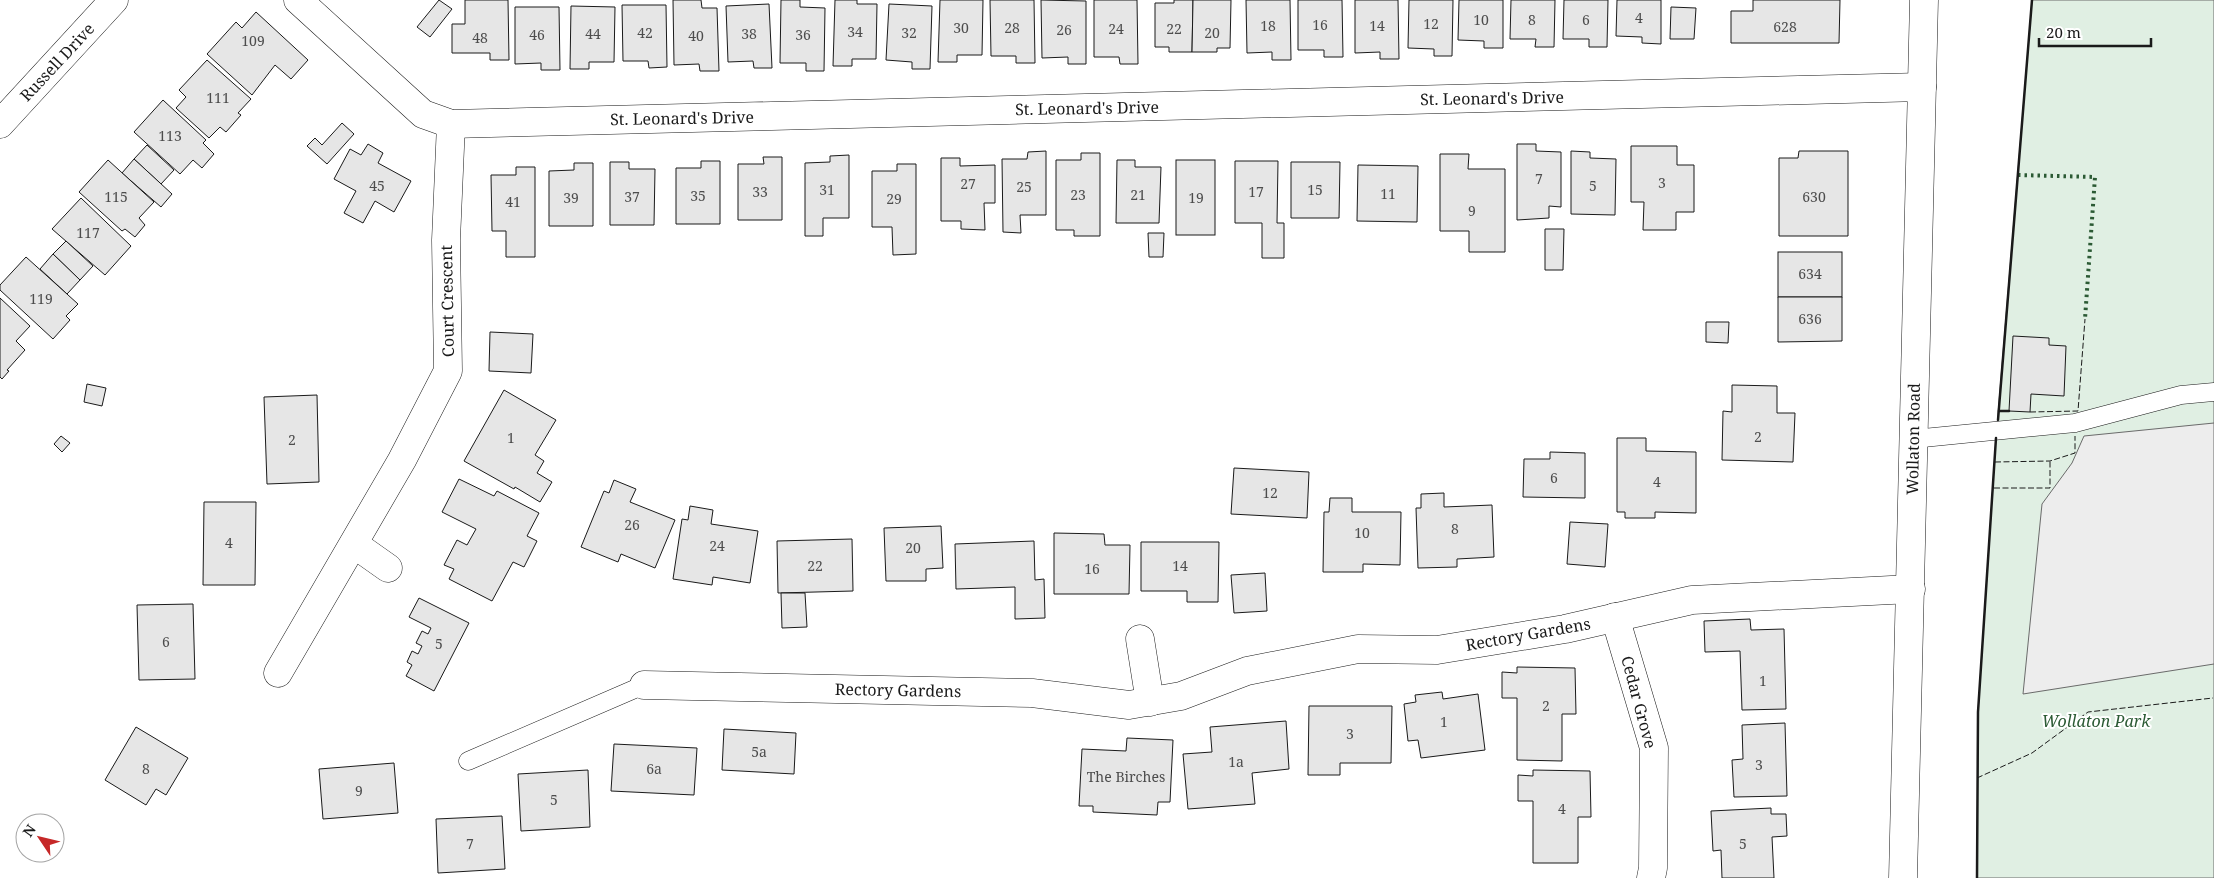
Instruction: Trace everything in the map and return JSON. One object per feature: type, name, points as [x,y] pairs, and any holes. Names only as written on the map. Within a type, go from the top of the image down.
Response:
[{"type":"street","name":"Russell Drive","points":[[0,124],[114,0]]},
{"type":"street","name":"St. Leonard's Drive","points":[[298,0],[423,114],[451,124],[1922,87]]},
{"type":"street","name":"Wollaton Road","points":[[1903,878],[1924,0]]},
{"type":"street","name":"Court Crescent","points":[[278,673],[402,460],[448,371],[446,240],[451,124]]},
{"type":"street","points":[[354,544],[388,568]]},
{"type":"street","name":"Rectory Gardens","points":[[644,685],[1032,693],[1128,705],[1181,696],[1248,671],[1358,649],[1437,650],[1565,629],[1692,600],[1911,589]]},
{"type":"street","name":"Cedar Grove","points":[[1615,617],[1654,748],[1653,868],[1651,878]]},
{"type":"street","points":[[1140,639],[1150,702]]},
{"type":"lane","points":[[1913,439],[2075,423],[2180,395],[2214,392]]},
{"type":"lane","points":[[468,761],[644,685]]},
{"type":"green space","name":"Wollaton Park","points":[[2032,0],[2214,0],[2214,878],[1977,878],[1978,712],[1996,438]]},
{"type":"shaded area","points":[[2214,423],[2214,664],[2023,694],[2042,504],[2072,463],[2084,436]]},
{"type":"building","points":[[439,0],[452,9],[430,37],[417,27]]},
{"type":"building","points":[[465,0],[508,0],[509,60],[490,60],[490,53],[452,53],[452,24],[465,24]]},
{"type":"building","points":[[673,0],[701,0],[702,8],[717,8],[719,71],[700,71],[699,64],[674,65]]},
{"type":"building","points":[[781,0],[800,0],[800,7],[825,8],[824,71],[806,71],[806,63],[780,63]]},
{"type":"building","points":[[835,0],[857,0],[857,4],[877,4],[876,59],[852,59],[852,66],[833,66]]},
{"type":"building","points":[[940,0],[983,0],[982,55],[957,55],[957,62],[938,62]]},
{"type":"building","points":[[990,0],[1034,0],[1035,63],[1016,63],[1016,56],[991,56]]},
{"type":"building","points":[[1041,0],[1086,1],[1086,64],[1068,64],[1068,57],[1042,58]]},
{"type":"building","points":[[1094,0],[1137,0],[1138,64],[1120,64],[1119,57],[1094,57]]},
{"type":"building","points":[[1174,0],[1193,0],[1192,52],[1169,52],[1169,47],[1155,47],[1155,3],[1174,3]]},
{"type":"building","points":[[1193,0],[1231,0],[1230,48],[1217,48],[1217,52],[1192,52]]},
{"type":"building","points":[[1246,0],[1290,0],[1291,60],[1272,60],[1272,52],[1247,53]]},
{"type":"building","points":[[1298,0],[1342,0],[1343,57],[1324,57],[1324,50],[1298,50]]},
{"type":"building","points":[[1355,0],[1398,0],[1399,59],[1380,59],[1380,52],[1355,53]]},
{"type":"building","points":[[1409,0],[1453,0],[1452,56],[1434,56],[1434,49],[1408,48]]},
{"type":"building","points":[[1459,0],[1503,0],[1503,48],[1484,48],[1484,41],[1458,40]]},
{"type":"building","points":[[1511,0],[1555,0],[1554,47],[1535,47],[1536,39],[1510,39]]},
{"type":"building","points":[[1564,0],[1608,0],[1607,47],[1589,47],[1589,39],[1563,39]]},
{"type":"building","points":[[1617,0],[1661,0],[1661,44],[1642,43],[1642,37],[1616,36]]},
{"type":"building","points":[[1753,0],[1840,0],[1839,43],[1731,43],[1731,11],[1753,11]]},
{"type":"building","points":[[769,4],[772,68],[754,68],[753,61],[728,62],[726,6]]},
{"type":"building","points":[[889,4],[932,6],[930,69],[912,69],[912,62],[886,60]]},
{"type":"building","points":[[622,5],[666,5],[667,67],[649,68],[648,61],[623,61]]},
{"type":"building","points":[[571,6],[615,7],[614,62],[589,62],[589,69],[570,69]]},
{"type":"building","points":[[515,7],[559,7],[560,70],[541,70],[541,63],[515,64]]},
{"type":"building","points":[[1671,7],[1696,8],[1694,39],[1670,39]]},
{"type":"building","points":[[256,12],[308,60],[291,79],[275,65],[252,95],[207,54],[236,22],[242,28]]},
{"type":"building","points":[[207,60],[251,99],[238,113],[241,115],[226,132],[220,127],[209,138],[176,108],[186,97],[179,90]]},
{"type":"building","points":[[163,100],[206,140],[203,143],[214,154],[202,168],[193,160],[180,174],[134,132]]},
{"type":"building","points":[[342,123],[354,134],[327,164],[307,146],[315,138],[322,145]]},
{"type":"building","points":[[368,144],[383,153],[378,163],[411,181],[394,212],[375,201],[363,223],[344,213],[356,191],[334,179],[350,149],[361,155]]},
{"type":"building","points":[[1517,144],[1536,144],[1536,151],[1561,152],[1561,207],[1549,206],[1549,218],[1517,220]]},
{"type":"building","points":[[147,145],[174,170],[161,184],[134,159]]},
{"type":"building","points":[[1631,146],[1677,146],[1677,165],[1694,165],[1694,212],[1676,212],[1676,230],[1643,230],[1644,202],[1631,202]]},
{"type":"building","points":[[1046,151],[1046,215],[1020,215],[1021,233],[1003,232],[1002,159],[1027,159],[1028,152]]},
{"type":"building","points":[[1571,151],[1590,152],[1590,158],[1616,159],[1615,215],[1571,214]]},
{"type":"building","points":[[1799,151],[1848,151],[1848,236],[1779,236],[1779,158],[1798,158]]},
{"type":"building","points":[[1081,153],[1100,153],[1100,236],[1074,236],[1074,230],[1056,230],[1056,160],[1081,160]]},
{"type":"building","points":[[1440,154],[1469,154],[1468,169],[1505,169],[1505,252],[1469,252],[1469,231],[1440,231]]},
{"type":"building","points":[[849,155],[849,218],[823,218],[823,236],[805,236],[805,163],[830,162],[830,156]]},
{"type":"building","points":[[763,157],[782,157],[782,220],[738,220],[738,164],[764,164]]},
{"type":"building","points":[[941,158],[960,158],[960,166],[995,165],[995,203],[984,203],[985,230],[961,229],[961,221],[941,221]]},
{"type":"building","points":[[134,159],[172,194],[161,207],[122,173]]},
{"type":"building","points":[[108,160],[154,202],[139,218],[145,225],[135,237],[125,229],[122,231],[79,192]]},
{"type":"building","points":[[1117,160],[1135,160],[1135,167],[1161,167],[1159,223],[1116,223]]},
{"type":"building","points":[[1176,160],[1215,160],[1215,235],[1176,235]]},
{"type":"building","points":[[701,161],[720,161],[720,224],[676,224],[676,168],[701,168]]},
{"type":"building","points":[[1235,161],[1278,161],[1277,223],[1284,223],[1284,258],[1262,258],[1262,223],[1235,223]]},
{"type":"building","points":[[610,162],[629,162],[629,169],[655,169],[654,225],[610,225]]},
{"type":"building","points":[[1291,162],[1340,162],[1339,218],[1291,218]]},
{"type":"building","points":[[574,163],[593,163],[593,226],[549,226],[549,171],[574,170]]},
{"type":"building","points":[[897,164],[916,164],[916,254],[893,255],[892,227],[872,227],[872,171],[897,171]]},
{"type":"building","points":[[1358,165],[1418,166],[1417,222],[1357,221]]},
{"type":"building","points":[[516,167],[535,167],[535,257],[506,257],[506,231],[492,231],[491,175],[516,175]]},
{"type":"building","points":[[81,198],[131,246],[105,275],[52,229]]},
{"type":"building","points":[[1545,229],[1564,229],[1563,270],[1545,270]]},
{"type":"building","points":[[1148,233],[1164,233],[1163,257],[1149,257]]},
{"type":"building","points":[[66,241],[93,266],[80,280],[53,254]]},
{"type":"building","points":[[1778,252],[1842,252],[1842,297],[1778,297]]},
{"type":"building","points":[[53,254],[80,280],[67,294],[40,269]]},
{"type":"building","points":[[26,257],[78,304],[66,316],[70,320],[53,339],[0,290],[0,285]]},
{"type":"building","points":[[1778,297],[1842,297],[1842,341],[1778,342]]},
{"type":"building","points":[[0,298],[30,326],[16,341],[25,350],[7,370],[9,371],[2,379],[0,377]]},
{"type":"building","points":[[1706,322],[1729,322],[1728,343],[1706,342]]},
{"type":"building","points":[[490,332],[533,334],[531,373],[489,371]]},
{"type":"building","points":[[2013,336],[2049,338],[2049,345],[2066,346],[2064,396],[2031,394],[2030,412],[2009,411]]},
{"type":"building","points":[[87,384],[106,388],[102,406],[84,402]]},
{"type":"building","points":[[1732,385],[1777,386],[1777,413],[1795,413],[1793,462],[1722,460],[1723,411],[1732,412]]},
{"type":"building","points":[[504,390],[556,420],[535,455],[544,461],[537,473],[552,482],[540,502],[464,461]]},
{"type":"building","points":[[317,395],[319,482],[267,484],[264,397]]},
{"type":"building","points":[[61,436],[70,443],[62,452],[54,444]]},
{"type":"building","points":[[1617,438],[1646,438],[1646,451],[1696,452],[1696,513],[1655,512],[1655,518],[1625,518],[1625,512],[1617,512]]},
{"type":"building","points":[[1550,452],[1585,453],[1585,498],[1523,497],[1524,459],[1550,459]]},
{"type":"building","points":[[1234,468],[1309,472],[1307,518],[1231,514]]},
{"type":"building","points":[[459,479],[494,496],[497,491],[539,513],[527,536],[537,541],[524,567],[513,562],[492,601],[449,579],[454,569],[444,565],[457,540],[467,545],[476,529],[442,512]]},
{"type":"building","points":[[614,480],[636,489],[630,502],[675,520],[655,568],[621,554],[618,562],[581,547],[604,491],[609,493]]},
{"type":"building","points":[[1444,493],[1444,507],[1492,505],[1494,557],[1457,559],[1457,567],[1418,568],[1416,508],[1421,508],[1421,494]]},
{"type":"building","points":[[1330,498],[1352,498],[1352,512],[1401,512],[1400,565],[1363,564],[1363,572],[1323,572],[1324,512],[1329,512]]},
{"type":"building","points":[[204,502],[256,502],[255,585],[203,585]]},
{"type":"building","points":[[690,506],[713,510],[711,524],[758,531],[750,583],[713,577],[712,585],[673,579],[682,519],[688,520]]},
{"type":"building","points":[[1570,522],[1608,524],[1605,567],[1567,564]]},
{"type":"building","points":[[941,526],[943,568],[926,569],[926,581],[886,581],[884,528]]},
{"type":"building","points":[[1054,533],[1104,534],[1105,545],[1130,545],[1129,594],[1054,594]]},
{"type":"building","points":[[852,539],[853,591],[778,593],[777,541]]},
{"type":"building","points":[[1034,541],[1035,580],[1044,579],[1045,618],[1015,619],[1015,587],[956,589],[955,544]]},
{"type":"building","points":[[1141,542],[1219,542],[1218,602],[1187,602],[1187,591],[1141,591]]},
{"type":"building","points":[[1265,573],[1267,611],[1234,613],[1231,575]]},
{"type":"building","points":[[781,593],[805,593],[807,627],[782,628]]},
{"type":"building","points":[[419,598],[469,623],[434,691],[406,676],[412,665],[407,662],[412,651],[418,654],[422,646],[416,643],[422,631],[428,634],[431,628],[409,617]]},
{"type":"building","points":[[193,604],[195,679],[139,680],[137,605]]},
{"type":"building","points":[[1750,619],[1751,630],[1784,629],[1786,709],[1742,710],[1740,651],[1705,652],[1704,621]]},
{"type":"building","points":[[1517,667],[1575,668],[1576,714],[1562,714],[1562,761],[1517,760],[1517,698],[1502,698],[1502,672],[1517,673]]},
{"type":"building","points":[[1442,692],[1443,699],[1478,694],[1485,750],[1421,758],[1418,740],[1408,741],[1404,704],[1416,702],[1415,695]]},
{"type":"building","points":[[1309,706],[1392,706],[1391,763],[1340,763],[1340,775],[1308,775]]},
{"type":"building","points":[[1286,721],[1289,769],[1252,773],[1255,804],[1188,809],[1183,754],[1212,752],[1210,727]]},
{"type":"building","points":[[1785,723],[1787,796],[1734,797],[1732,760],[1743,759],[1742,725]]},
{"type":"building","points":[[136,727],[188,758],[166,795],[156,789],[146,805],[105,780]]},
{"type":"building","points":[[724,729],[796,733],[794,774],[722,770]]},
{"type":"building","points":[[1127,738],[1173,740],[1170,802],[1158,802],[1157,815],[1093,812],[1093,806],[1079,806],[1082,749],[1126,751]]},
{"type":"building","points":[[614,744],[697,748],[694,795],[611,791]]},
{"type":"building","points":[[394,763],[398,813],[323,819],[319,769]]},
{"type":"building","points":[[588,770],[590,827],[521,831],[518,774]]},
{"type":"building","points":[[1533,770],[1590,771],[1591,817],[1578,817],[1578,863],[1533,863],[1533,801],[1518,801],[1518,775],[1533,776]]},
{"type":"building","points":[[1771,808],[1771,814],[1786,814],[1787,836],[1772,837],[1774,878],[1722,878],[1721,850],[1713,851],[1711,811]]},
{"type":"building","points":[[502,816],[505,869],[438,873],[436,819]]},
{"type":"hedge","points":[[2018,175],[2095,177],[2085,319]]},
{"type":"fence","points":[[2030,412],[2078,411],[2085,319]]},
{"type":"fence","points":[[1995,462],[2050,461],[2075,453],[2075,436]]},
{"type":"fence","points":[[1994,488],[2050,488],[2050,461]]},
{"type":"fence","points":[[1977,778],[2032,753],[2088,712],[2213,698]]},
{"type":"wall","points":[[1998,420],[2032,0]]},
{"type":"wall","points":[[1999,411],[2009,411]]},
{"type":"wall","points":[[1977,878],[1978,712],[1996,438]]}]
